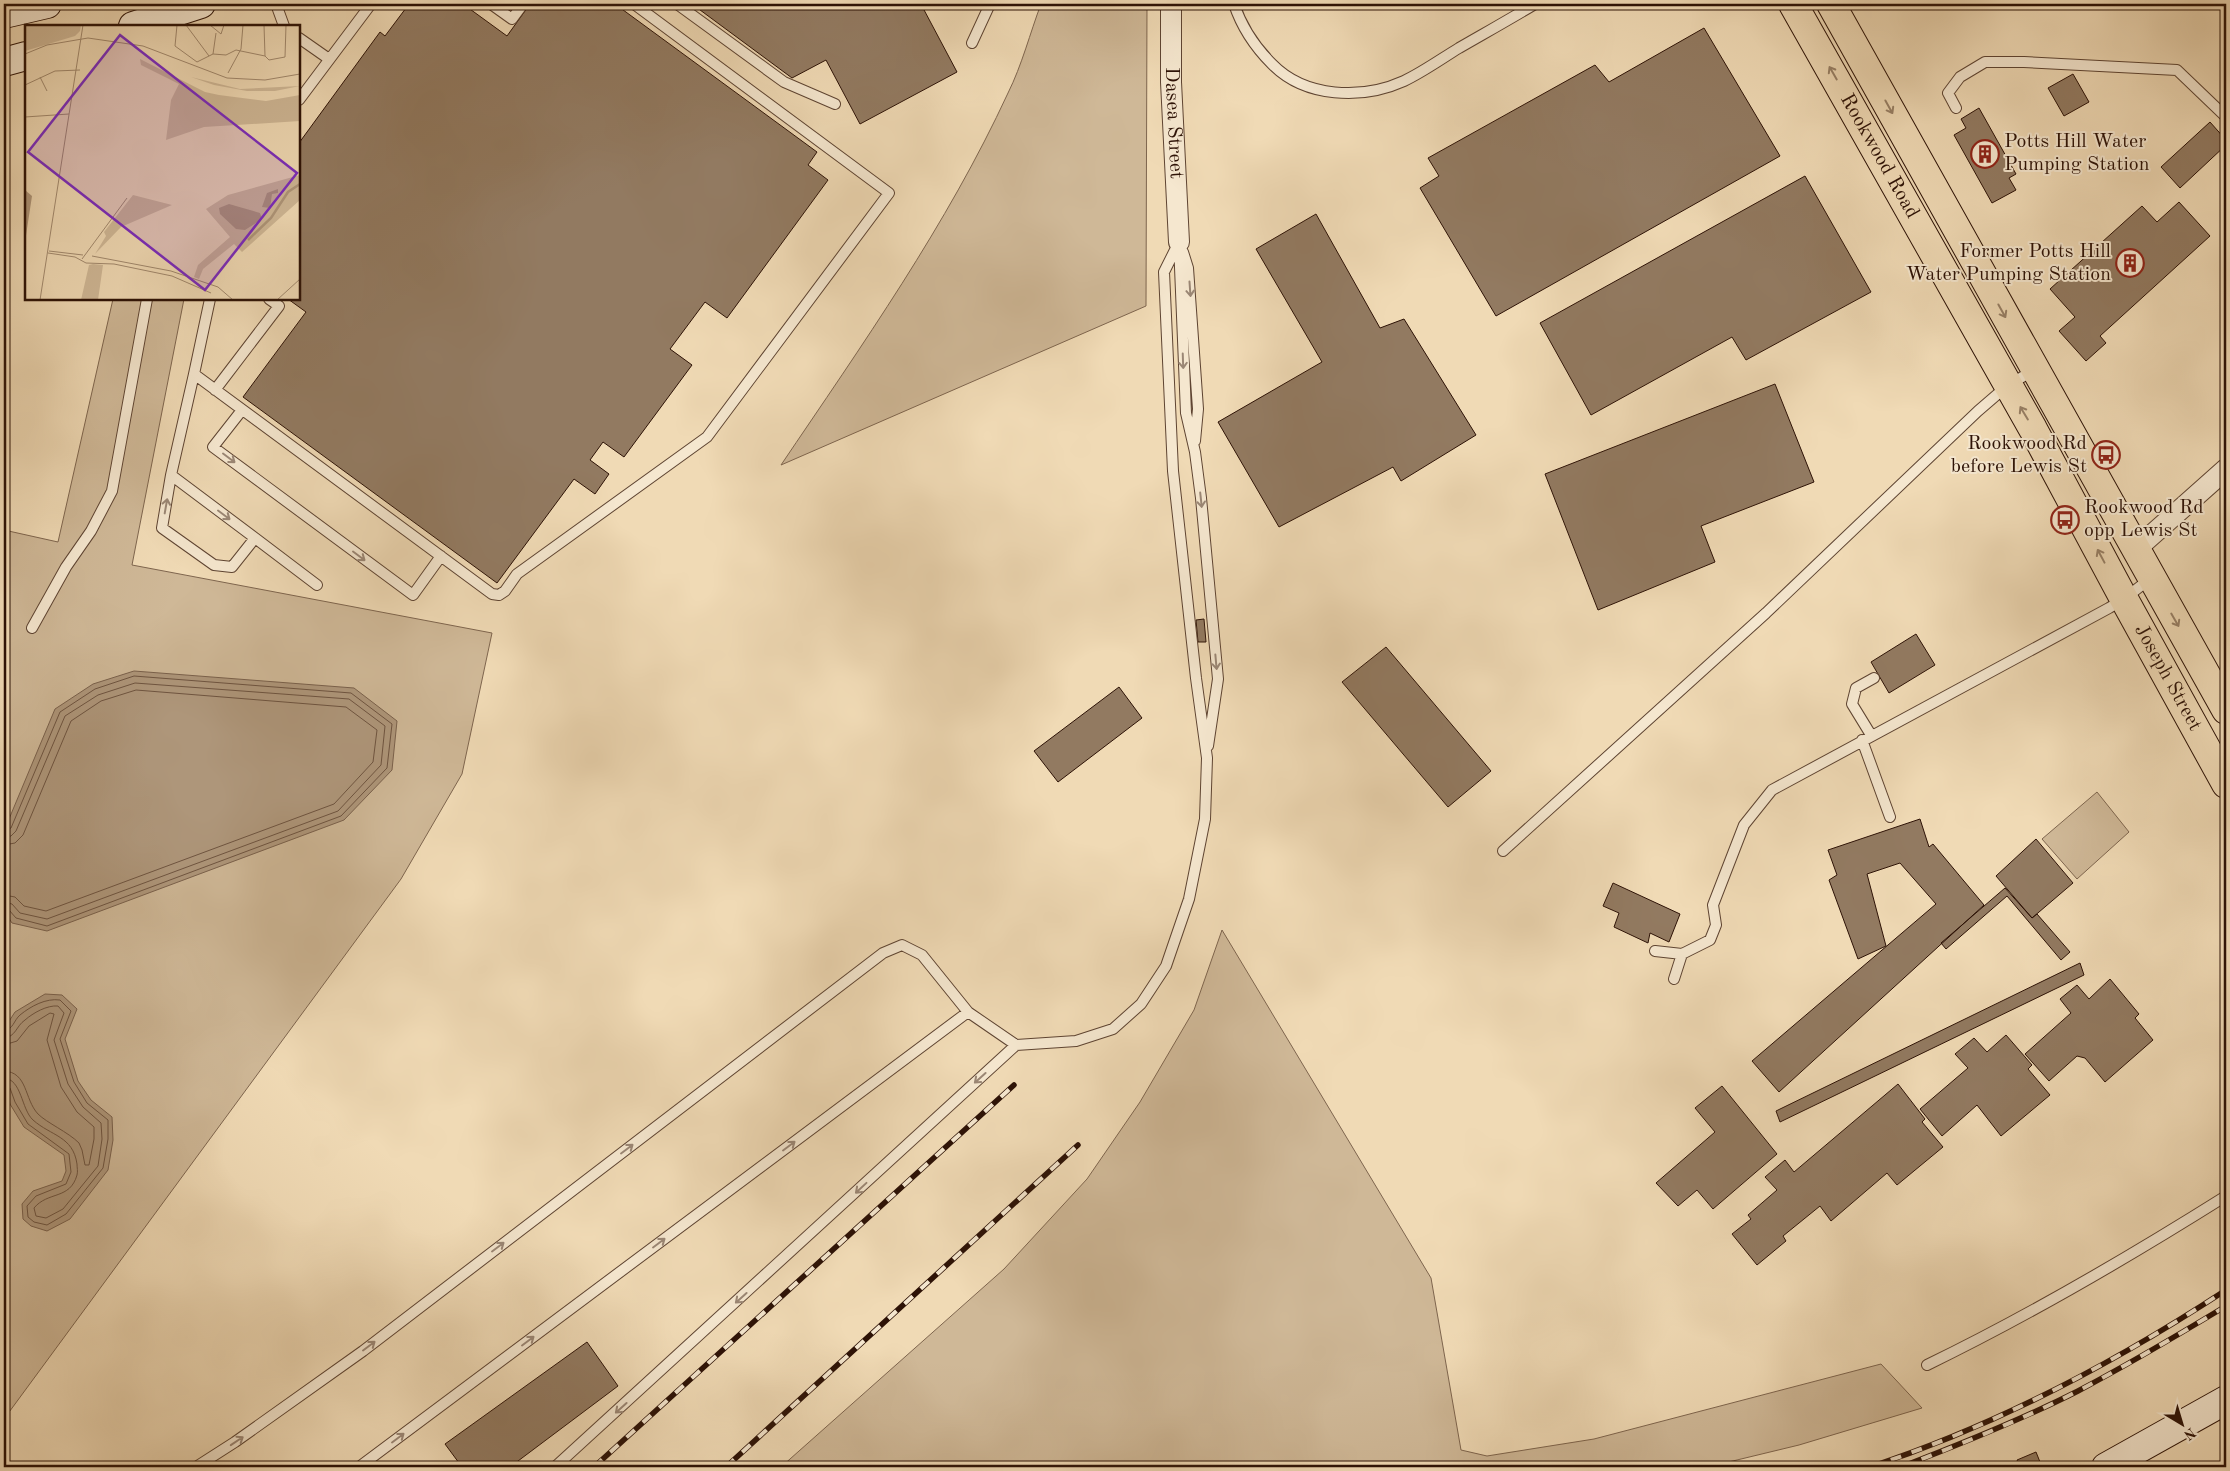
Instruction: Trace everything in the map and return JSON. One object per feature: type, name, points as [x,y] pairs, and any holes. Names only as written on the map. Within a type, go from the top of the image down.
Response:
[{"type":"highway","name":"Rookwood Road","points":[[1794,4],[2033,430],[2124,599]]},
{"type":"highway","name":"Rookwood Road","points":[[1831,4],[2135,550]]},
{"type":"highway","name":"Joseph Street","points":[[2135,550],[2226,710]]},
{"type":"highway","name":"Joseph Street","points":[[2124,599],[2226,784]]},
{"type":"street","points":[[4,14],[47,4]]},
{"type":"street","points":[[140,25],[201,4]]},
{"type":"street","name":"Dasea Street","points":[[1171,4],[1172,82],[1179,242]]},
{"type":"street","points":[[4,62],[25,56]]},
{"type":"street","points":[[2135,550],[2226,469]]},
{"type":"street","points":[[2106,1467],[2226,1400]]},
{"type":"lane","points":[[276,4],[284,25]]},
{"type":"lane","points":[[300,99],[371,4]]},
{"type":"lane","points":[[491,4],[512,19],[523,4]]},
{"type":"lane","points":[[194,374],[492,594],[499,595],[505,591],[517,574],[707,437],[890,193],[634,4]]},
{"type":"lane","points":[[677,4],[784,82],[835,104]]},
{"type":"lane","points":[[972,43],[990,4]]},
{"type":"lane","points":[[1234,4],[1249,37],[1277,69],[1295,82],[1319,91],[1342,94],[1378,89],[1403,81],[1535,4]]},
{"type":"lane","points":[[300,39],[329,59]]},
{"type":"lane","points":[[1956,108],[1948,93],[1960,76],[1985,62],[2024,62],[2177,70],[2226,117]]},
{"type":"lane","points":[[555,1467],[1016,1045],[1076,1040],[1113,1029],[1141,1004],[1166,966],[1189,899],[1206,819],[1207,758],[1218,679],[1194,452],[1198,409],[1189,278],[1188,268],[1179,242]]},
{"type":"lane","points":[[1179,242],[1164,272],[1173,471],[1196,678],[1207,758]]},
{"type":"lane","points":[[32,628],[66,567],[91,531],[112,491],[147,300]]},
{"type":"lane","points":[[210,300],[171,476],[162,528],[214,565],[232,567],[255,538]]},
{"type":"lane","points":[[215,390],[279,306],[270,300]]},
{"type":"lane","points":[[1503,851],[1766,613],[1978,411],[2007,386],[2035,370]]},
{"type":"lane","points":[[242,410],[213,447],[413,595],[441,556]]},
{"type":"lane","points":[[171,476],[317,585]]},
{"type":"lane","points":[[1655,952],[1682,954],[1710,940],[1716,925],[1714,905],[1744,826],[1772,790],[2124,599],[2151,578]]},
{"type":"lane","points":[[1874,678],[1856,688],[1852,704],[1867,738],[1890,817]]},
{"type":"lane","points":[[196,1467],[235,1442],[363,1351],[883,953],[902,945],[922,955],[968,1012],[1016,1045]]},
{"type":"lane","points":[[1674,979],[1682,954]]},
{"type":"lane","points":[[359,1467],[968,1012]]},
{"type":"lane","points":[[1927,1365],[1991,1334],[2131,1256],[2226,1196]]},
{"type":"shaded area","points":[[1041,4],[1147,4],[1146,306],[781,465],[902,284],[958,190],[1013,82]]},
{"type":"shaded area","points":[[113,300],[184,300],[132,565],[492,633],[462,774],[401,879],[4,1419],[4,530],[58,542]]},
{"type":"shaded area","points":[[2097,792],[2129,832],[2077,879],[2042,839]]},
{"type":"shaded area","points":[[1222,930],[1431,1278],[1461,1450],[1487,1456],[1594,1439],[1881,1364],[1922,1408],[1799,1445],[1708,1467],[781,1467],[1004,1269],[1087,1179],[1140,1102],[1194,1010]]},
{"type":"water","points":[[134,671],[354,688],[397,721],[392,770],[344,820],[47,931],[12,923],[4,911],[4,831],[55,709],[93,684]]},
{"type":"water","points":[[45,994],[62,995],[77,1009],[65,1039],[78,1081],[91,1100],[112,1117],[113,1140],[108,1170],[70,1219],[47,1231],[31,1226],[23,1219],[22,1204],[33,1191],[62,1181],[66,1171],[64,1155],[24,1127],[10,1104],[4,1082],[4,1029],[15,1012]]},
{"type":"building","points":[[409,4],[463,4],[507,36],[530,4],[615,4],[817,152],[808,165],[828,180],[727,318],[705,302],[670,349],[692,365],[624,457],[603,442],[590,460],[609,474],[595,494],[574,479],[497,583],[243,397],[306,312],[289,300],[300,300],[300,142],[380,32],[385,36]]},
{"type":"building","points":[[692,4],[931,4],[923,8],[957,72],[860,124],[826,60],[792,78]]},
{"type":"building","points":[[1704,28],[1780,156],[1496,316],[1420,188],[1439,176],[1428,158],[1595,65],[1609,82]]},
{"type":"building","points":[[2073,74],[2089,102],[2064,116],[2048,88]]},
{"type":"building","name":"Potts Hill Water Pumping Station","points":[[1979,108],[2016,174],[2009,178],[2016,190],[1992,203],[1954,135],[1966,128],[1961,119]]},
{"type":"building","points":[[2210,122],[2226,140],[2226,145],[2180,188],[2161,167]]},
{"type":"building","points":[[1805,176],[1871,292],[1746,360],[1732,337],[1591,415],[1540,323]]},
{"type":"building","name":"Former Potts Hill Water Pumping Station","points":[[2179,202],[2210,236],[2100,336],[2106,343],[2086,361],[2059,331],[2075,317],[2050,289],[2142,206],[2157,222]]},
{"type":"building","points":[[1316,214],[1380,328],[1404,319],[1476,435],[1401,481],[1393,467],[1279,527],[1218,422],[1322,362],[1256,249]]},
{"type":"building","points":[[1775,384],[1814,482],[1701,526],[1715,562],[1598,610],[1545,474]]},
{"type":"building","points":[[1204,619],[1206,642],[1198,642],[1196,620]]},
{"type":"building","points":[[1916,634],[1935,665],[1889,693],[1871,662]]},
{"type":"building","points":[[1386,647],[1491,771],[1448,807],[1342,682]]},
{"type":"building","points":[[1119,687],[1142,718],[1058,782],[1034,751]]},
{"type":"building","points":[[1920,819],[1929,847],[1933,844],[1984,905],[1779,1092],[1752,1061],[1936,904],[1900,863],[1867,874],[1886,946],[1858,959],[1829,880],[1837,875],[1828,850]]},
{"type":"building","points":[[2036,839],[2073,883],[2032,918],[1996,876]]},
{"type":"building","points":[[1613,883],[1680,914],[1669,942],[1650,933],[1648,943],[1614,927],[1619,913],[1603,906]]},
{"type":"building","points":[[2005,888],[2032,918],[2037,914],[2070,952],[2061,960],[2007,896],[1946,949],[1941,943]]},
{"type":"building","points":[[2080,963],[2084,975],[1780,1122],[1776,1111]]},
{"type":"building","points":[[2110,979],[2139,1014],[2135,1018],[2153,1040],[2105,1082],[2085,1058],[2077,1056],[2049,1081],[2025,1054],[2071,1013],[2060,999],[2077,985],[2089,999]]},
{"type":"building","points":[[2006,1035],[2032,1065],[2028,1069],[2050,1095],[2001,1136],[1977,1105],[1942,1136],[1920,1109],[1968,1068],[1955,1054],[1974,1038],[1987,1052]]},
{"type":"building","points":[[1898,1084],[1925,1119],[1922,1122],[1943,1147],[1897,1185],[1887,1173],[1831,1221],[1820,1206],[1783,1236],[1786,1241],[1757,1265],[1732,1234],[1751,1219],[1748,1215],[1777,1190],[1765,1177],[1785,1160],[1794,1172]]},
{"type":"building","points":[[1722,1086],[1777,1154],[1713,1209],[1697,1190],[1678,1206],[1656,1183],[1715,1132],[1695,1108]]},
{"type":"building","points":[[587,1342],[618,1386],[510,1467],[462,1467],[445,1444]]},
{"type":"building","points":[[2036,1452],[2042,1467],[2020,1467],[2017,1460]]},
{"type":"railway","points":[[594,1467],[1014,1085]]},
{"type":"railway","points":[[726,1467],[1078,1145]]},
{"type":"railway","points":[[1870,1467],[1917,1451],[1963,1432],[2054,1390],[2142,1342],[2226,1290]]},
{"type":"railway","points":[[1901,1467],[1991,1431],[2078,1391],[2226,1306]]},
{"type":"place","name":"Potts Hill Water Pumping Station","points":[[1985,154]]},
{"type":"place","name":"Former Potts Hill Water Pumping Station","points":[[2130,263]]},
{"type":"place","name":"Rookwood Rd before Lewis St","points":[[2106,455]]},
{"type":"place","name":"Rookwood Rd opp Lewis St","points":[[2065,520]]}]
